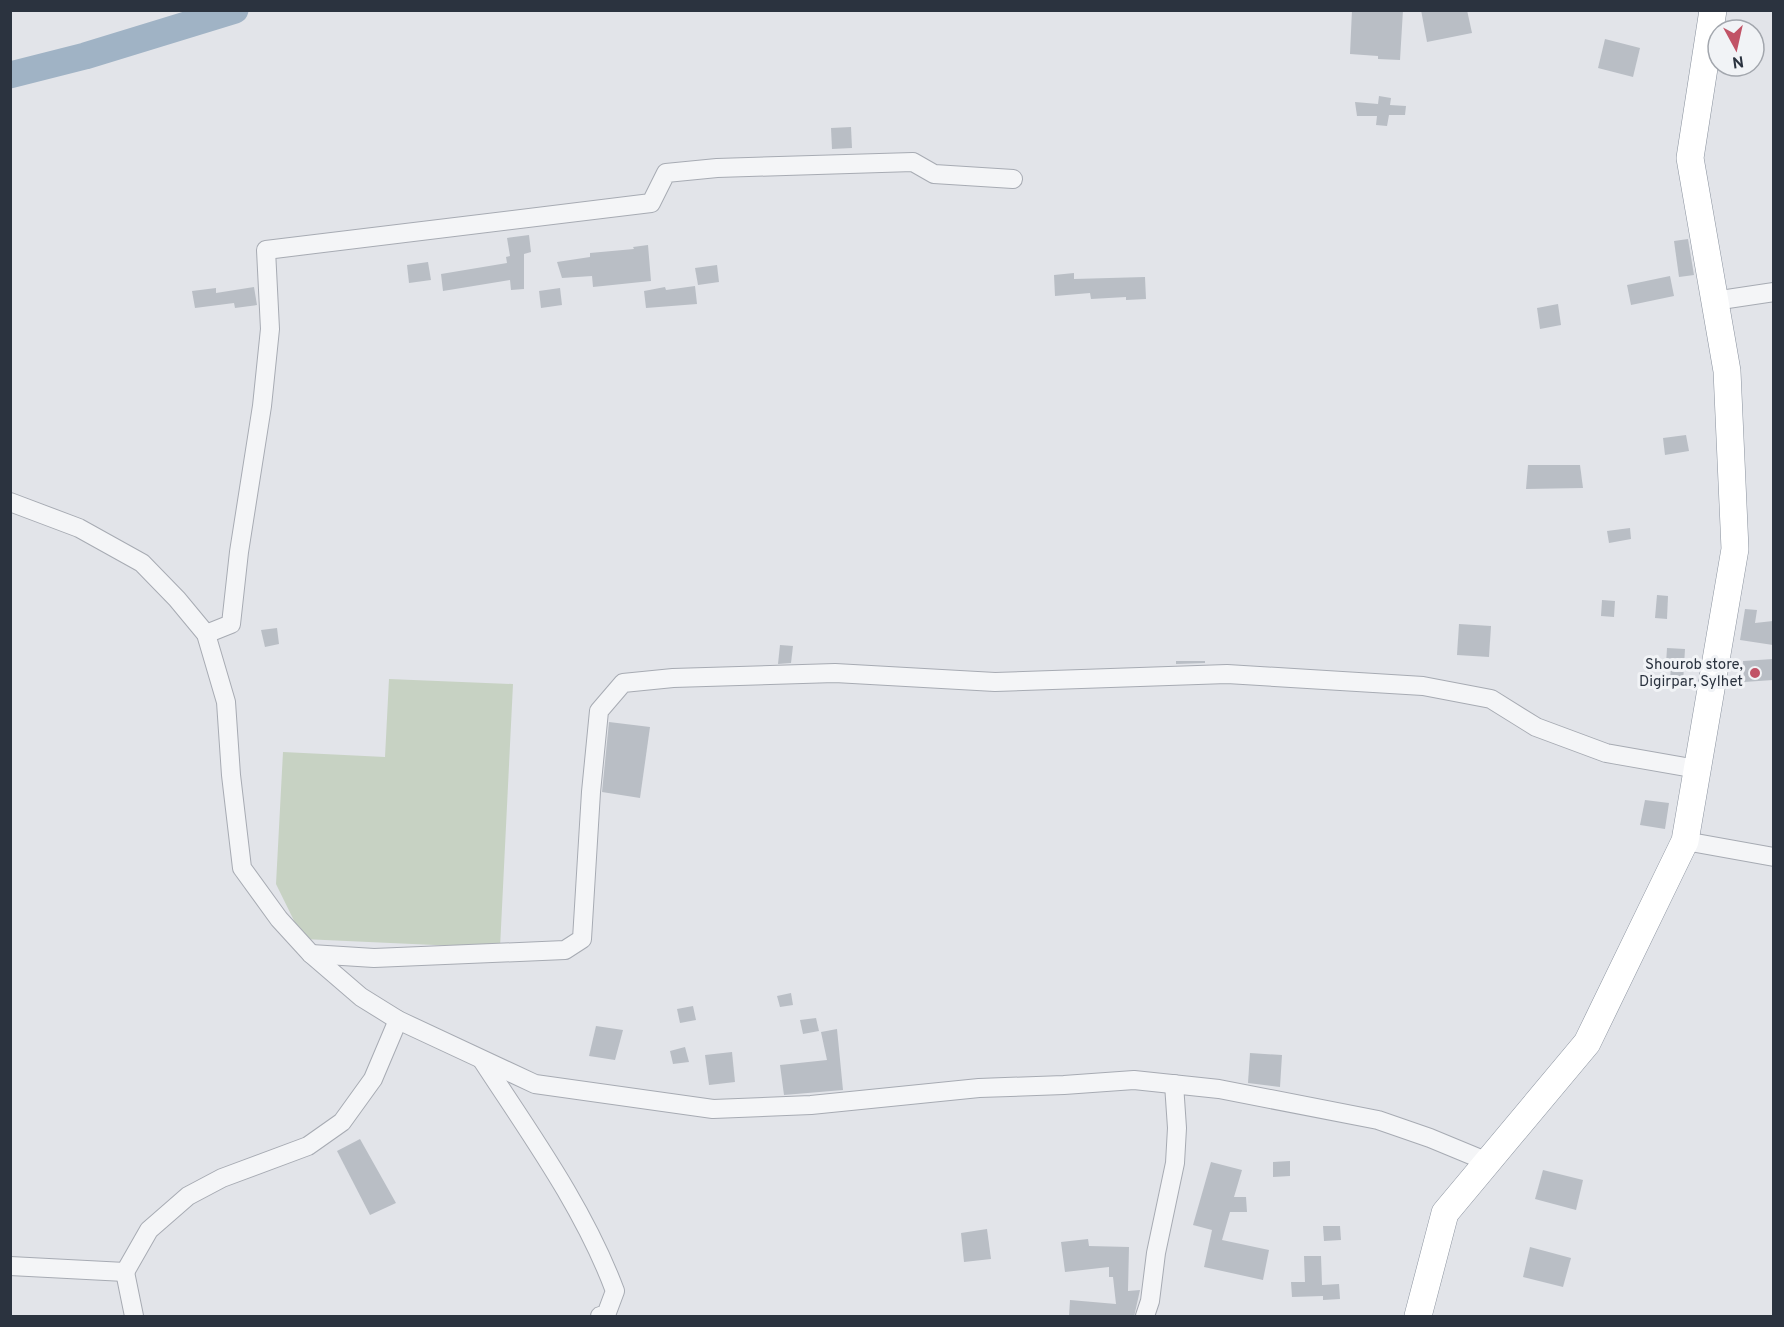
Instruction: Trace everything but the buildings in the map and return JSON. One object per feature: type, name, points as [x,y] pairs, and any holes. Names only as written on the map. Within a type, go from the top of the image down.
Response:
[{"type":"highway","points":[[1418,1317],[1445,1213],[1587,1043],[1685,841],[1735,549],[1726,371],[1690,159],[1713,10]]},
{"type":"street","points":[[206,634],[231,624],[239,552],[262,406],[270,329],[266,250],[651,203],[666,173],[717,168],[913,162],[934,174],[1013,179]]},
{"type":"street","points":[[1714,301],[1773,292]]},
{"type":"street","points":[[10,502],[79,528],[142,563],[177,599],[206,634],[226,702],[231,775],[242,868],[279,919],[311,954],[361,997],[398,1020],[535,1084],[713,1109],[811,1105],[979,1088],[1134,1080],[1219,1089],[1378,1120],[1488,1162]]},
{"type":"street","points":[[311,954],[374,958],[565,950],[582,939],[585,863],[599,711],[623,683],[674,678],[835,673],[995,682],[1227,674],[1423,686],[1491,699],[1536,727],[1606,753],[1697,769]]},
{"type":"street","points":[[1685,841],[1773,857]]},
{"type":"street","points":[[134,1317],[125,1272],[149,1230],[188,1196],[222,1178],[308,1146],[342,1122],[373,1079],[398,1020]]},
{"type":"street","points":[[482,1060],[572,1198],[605,1264],[615,1292],[606,1315],[600,1317]]},
{"type":"street","points":[[1145,1317],[1150,1301],[1158,1244],[1175,1163],[1177,1128],[1174,1084]]},
{"type":"street","points":[[10,1266],[125,1272]]},
{"type":"green space","points":[[389,679],[513,684],[500,948],[303,939],[276,884],[283,752],[385,757]]},
{"type":"waterway","points":[[10,75],[85,56],[235,10]]},
{"type":"place","name":"Shourob store, Digirpar, Sylhet","points":[[1755,673]]}]
